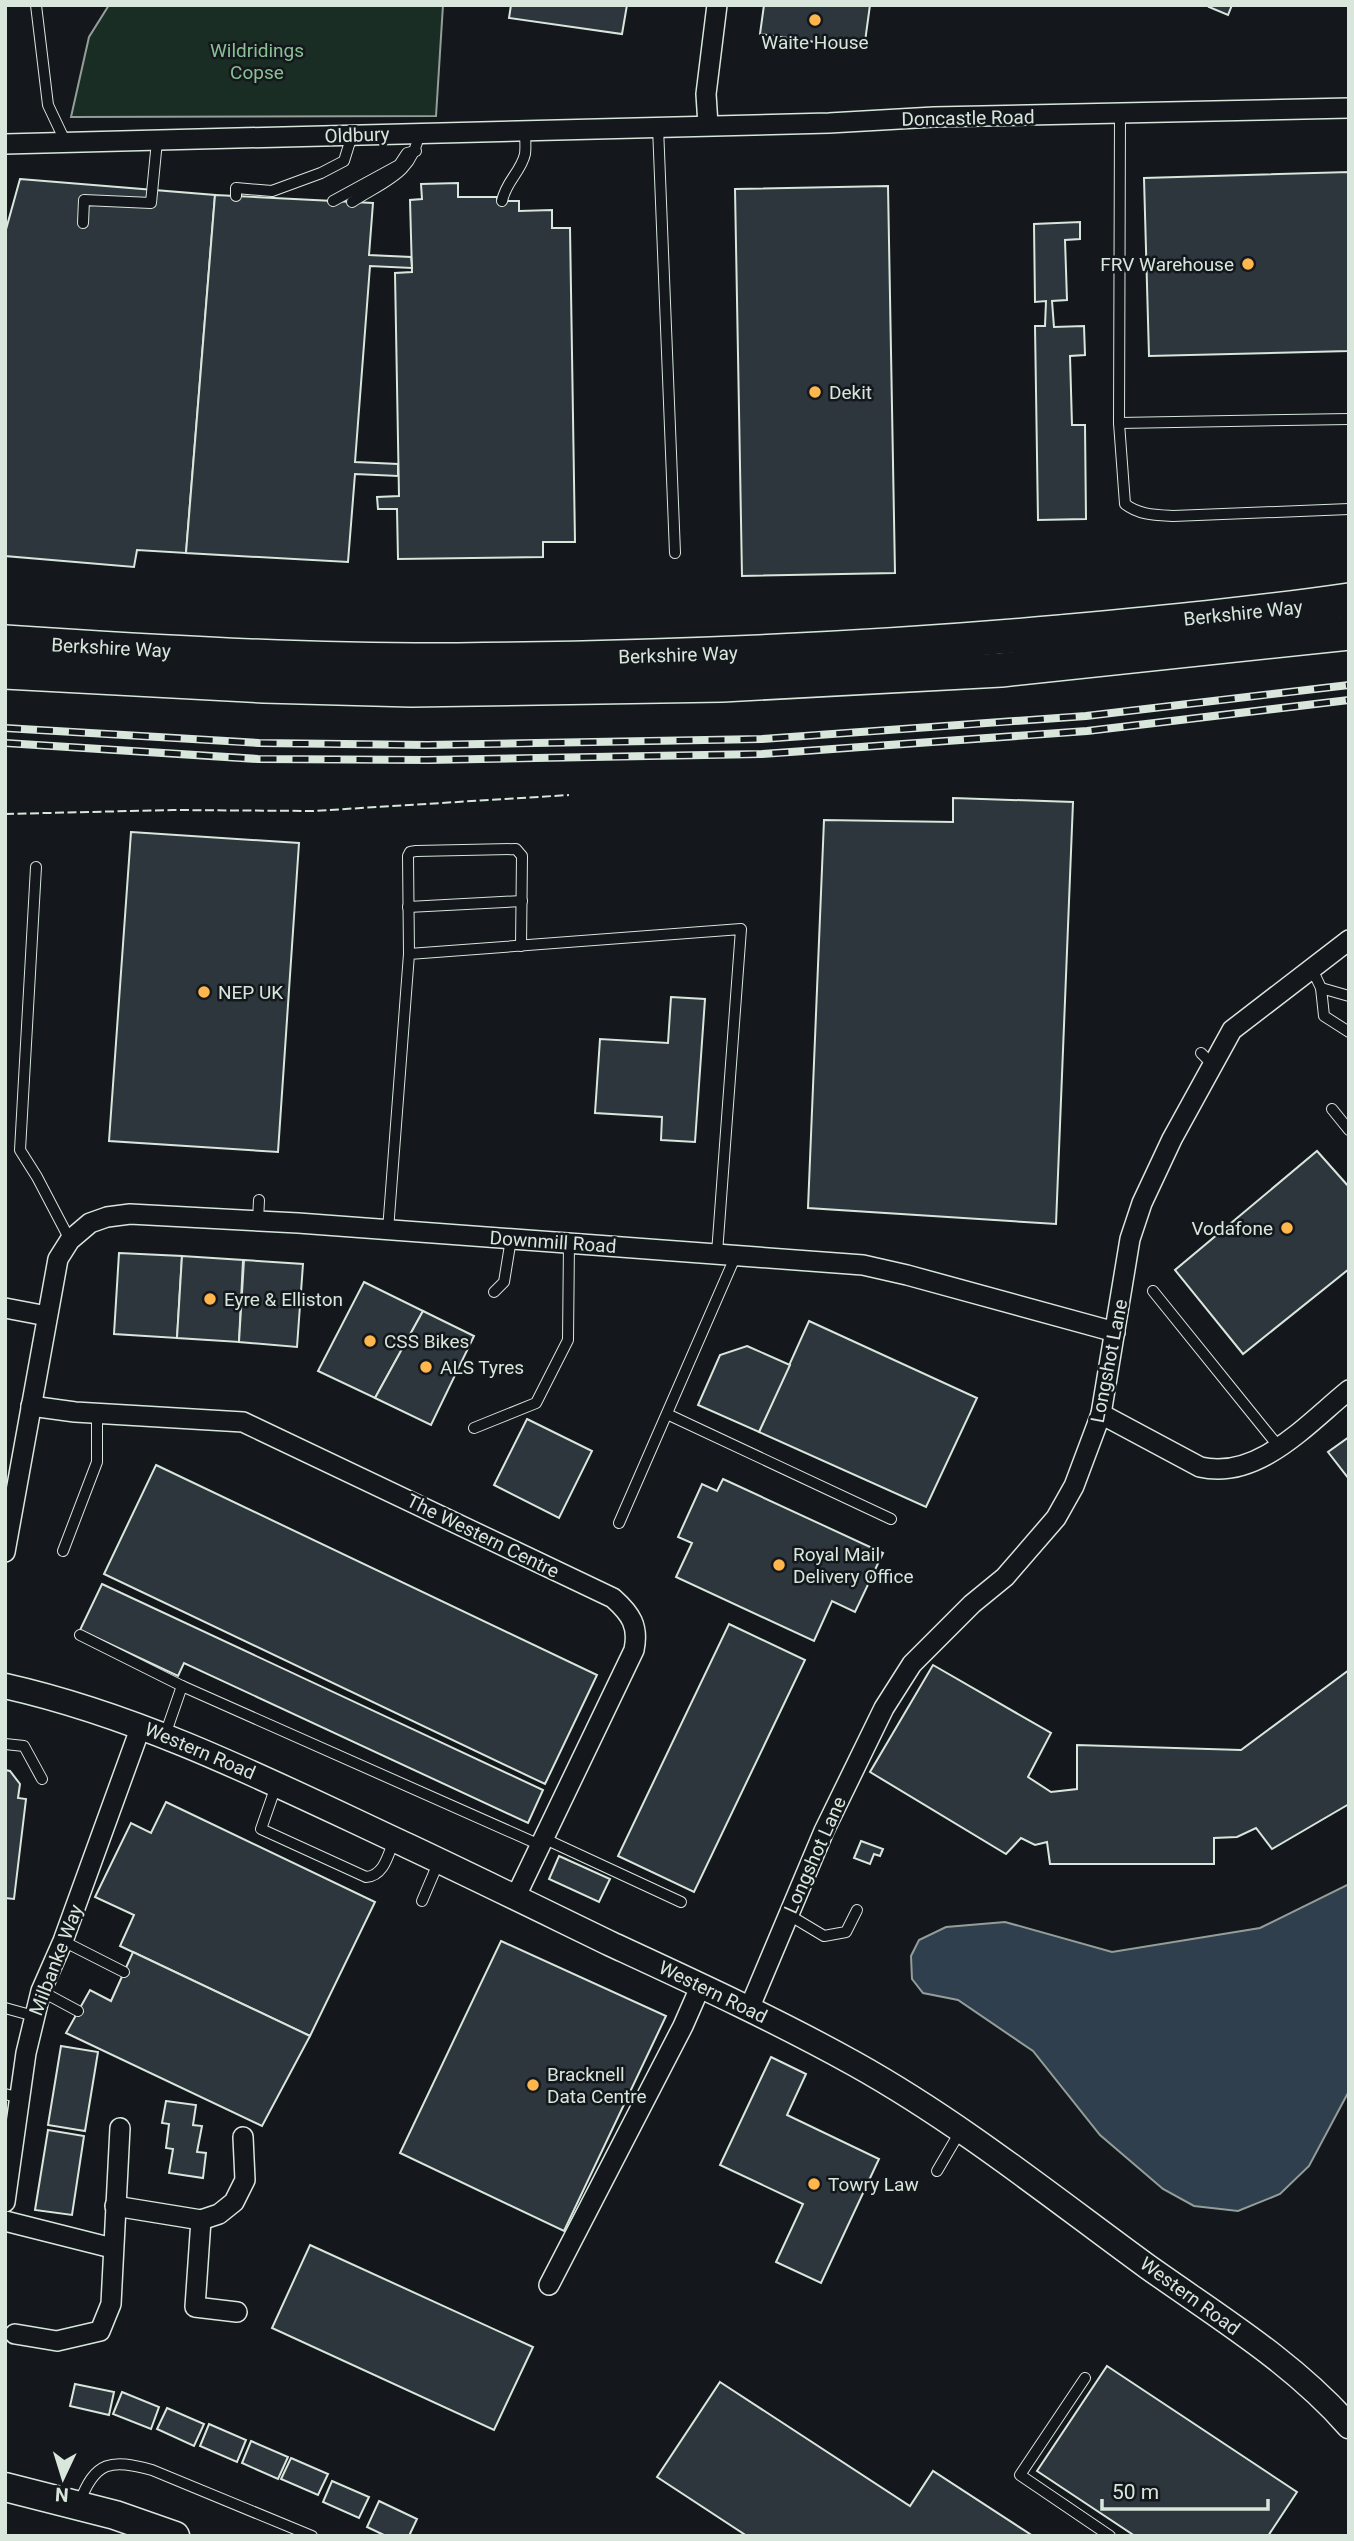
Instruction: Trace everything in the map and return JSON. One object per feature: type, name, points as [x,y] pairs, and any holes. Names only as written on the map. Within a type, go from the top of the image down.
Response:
[{"type":"highway","name":"Berkshire Way","points":[[5,642],[127,650],[366,659],[540,673],[636,671],[872,647],[1146,624],[1349,600]]},
{"type":"highway","name":"Berkshire Way","points":[[636,671],[722,685],[1001,670],[1349,633]]},
{"type":"highway","name":"Berkshire Way","points":[[5,672],[264,686],[411,690],[540,673]]},
{"type":"main road","points":[[5,2487],[79,2505],[174,2536]]},
{"type":"street","points":[[708,125],[706,94],[717,5]]},
{"type":"street","name":"Doncastle Road","points":[[708,125],[1349,108]]},
{"type":"street","name":"Oldbury","points":[[5,144],[352,135],[418,142],[525,131],[708,125]]},
{"type":"street","name":"Longshot Lane","points":[[749,2009],[824,1831],[891,1697],[912,1664],[972,1604],[1005,1577],[1056,1518],[1074,1486],[1101,1414],[1130,1239],[1142,1203],[1207,1059],[1233,1030],[1349,940]]},
{"type":"street","name":"Downmill Road","points":[[70,1240],[90,1223],[107,1217],[130,1214],[569,1242],[863,1265],[1115,1332]]},
{"type":"street","points":[[6,1546],[58,1259],[70,1240]]},
{"type":"street","points":[[5,1308],[47,1316]]},
{"type":"street","points":[[1101,1414],[1200,1467],[1217,1471],[1250,1463],[1279,1447],[1349,1390]]},
{"type":"street","name":"The Western Centre","points":[[31,1406],[97,1414],[243,1422],[613,1598],[623,1607],[638,1634],[635,1650],[516,1896]]},
{"type":"street","name":"Western Road","points":[[5,1686],[141,1726],[276,1784],[701,1985],[856,2065],[962,2130],[1274,2357],[1305,2381],[1349,2426]]},
{"type":"street","name":"Milbanke Way","points":[[5,2202],[13,2096],[41,1991],[63,1941],[141,1726]]},
{"type":"street","points":[[549,2285],[701,1985]]},
{"type":"street","points":[[15,2334],[57,2342],[100,2331],[111,2304],[120,2128]]},
{"type":"street","points":[[115,2206],[201,2220],[219,2214],[234,2202],[245,2180],[243,2137]]},
{"type":"street","points":[[201,2220],[195,2307],[237,2312]]},
{"type":"street","points":[[5,2221],[112,2248]]},
{"type":"lane","points":[[36,5],[48,106],[66,143]]},
{"type":"lane","points":[[1120,115],[1119,423],[1125,504],[1133,511],[1173,516],[1349,509]]},
{"type":"lane","points":[[658,127],[675,553]]},
{"type":"lane","points":[[502,201],[505,187],[525,153],[525,131]]},
{"type":"lane","points":[[236,196],[236,188],[272,191],[344,161],[352,135]]},
{"type":"lane","points":[[83,223],[84,200],[151,203],[157,141]]},
{"type":"lane","points":[[333,201],[399,164],[418,142]]},
{"type":"lane","points":[[352,202],[406,167],[418,142]]},
{"type":"lane","points":[[1119,423],[1349,419]]},
{"type":"lane","points":[[388,1230],[409,954],[410,852],[516,849],[522,856],[521,946]]},
{"type":"lane","points":[[36,867],[20,1150],[70,1240]]},
{"type":"lane","points":[[408,907],[522,901]]},
{"type":"lane","points":[[409,954],[741,929],[727,1254],[667,1414],[619,1523]]},
{"type":"lane","points":[[1312,969],[1321,988],[1324,1016],[1349,1032]]},
{"type":"lane","points":[[1321,988],[1349,996]]},
{"type":"lane","points":[[1332,1109],[1349,1130]]},
{"type":"lane","points":[[258,1221],[259,1200]]},
{"type":"lane","points":[[494,1292],[504,1282],[511,1239]]},
{"type":"lane","points":[[474,1429],[536,1403],[568,1340],[569,1242]]},
{"type":"lane","points":[[1153,1291],[1279,1447]]},
{"type":"lane","points":[[63,1551],[97,1462],[97,1414]]},
{"type":"lane","points":[[667,1414],[891,1519]]},
{"type":"lane","points":[[80,1635],[182,1686],[681,1902]]},
{"type":"lane","points":[[164,1735],[182,1686]]},
{"type":"lane","points":[[5,1744],[24,1746],[42,1779]]},
{"type":"lane","points":[[276,1784],[261,1829],[366,1877],[374,1877],[379,1873],[394,1839]]},
{"type":"lane","points":[[422,1901],[439,1861]]},
{"type":"lane","points":[[789,1915],[824,1936],[846,1932],[857,1910]]},
{"type":"lane","points":[[63,1941],[124,1972]]},
{"type":"lane","points":[[41,1991],[78,2011]]},
{"type":"lane","points":[[5,2008],[34,2016]]},
{"type":"lane","points":[[937,2171],[962,2130]]},
{"type":"lane","points":[[1085,2378],[1020,2475],[1110,2536]]},
{"type":"lane","points":[[79,2505],[91,2478],[111,2464],[127,2463],[152,2470],[312,2536]]},
{"type":"green space","name":"Wildridings Copse","points":[[109,5],[443,5],[436,116],[71,117],[89,37]]},
{"type":"water","points":[[1349,1884],[1349,2091],[1309,2166],[1280,2194],[1238,2211],[1194,2206],[1163,2189],[1100,2135],[1033,2051],[958,2000],[923,1993],[912,1979],[911,1956],[919,1940],[946,1927],[1005,1922],[1112,1952],[1260,1928]]},
{"type":"building","points":[[511,5],[627,5],[622,34],[509,18]]},
{"type":"building","name":"Waite House","points":[[764,5],[870,5],[864,49],[760,34]]},
{"type":"building","points":[[1232,5],[1228,15],[1209,7]]},
{"type":"building","name":"FRV Warehouse","points":[[1349,172],[1349,351],[1149,356],[1144,178]]},
{"type":"building","points":[[20,179],[215,195],[186,553],[137,550],[134,567],[5,556],[5,233]]},
{"type":"building","points":[[458,183],[458,197],[497,197],[497,201],[519,201],[519,211],[552,210],[552,228],[570,228],[575,542],[543,542],[543,557],[398,559],[397,509],[378,509],[377,497],[399,496],[395,273],[412,272],[410,200],[422,199],[421,184]]},
{"type":"building","name":"Dekit","points":[[888,186],[895,573],[742,576],[735,189]]},
{"type":"building","points":[[215,195],[373,203],[369,255],[411,257],[412,268],[370,266],[355,462],[398,464],[398,476],[355,474],[348,562],[186,553]]},
{"type":"building","points":[[1080,222],[1080,239],[1065,240],[1067,300],[1052,301],[1054,327],[1084,326],[1085,355],[1070,356],[1072,425],[1085,425],[1086,519],[1038,520],[1035,326],[1045,326],[1046,301],[1035,302],[1034,224]]},
{"type":"building","points":[[953,798],[1073,802],[1056,1224],[808,1208],[824,820],[953,822]]},
{"type":"building","name":"NEP UK","points":[[131,832],[299,843],[278,1152],[109,1141]]},
{"type":"building","points":[[671,997],[705,999],[695,1142],[661,1140],[662,1117],[595,1113],[600,1039],[668,1043]]},
{"type":"building","name":"Vodafone","points":[[1317,1151],[1349,1187],[1349,1269],[1243,1354],[1175,1270]]},
{"type":"building","points":[[119,1253],[182,1256],[177,1338],[114,1334]]},
{"type":"building","name":"Eyre & Elliston","points":[[182,1256],[243,1260],[239,1342],[177,1338]]},
{"type":"building","points":[[244,1260],[303,1264],[297,1347],[239,1342]]},
{"type":"building","name":"CSS Bikes","points":[[364,1282],[423,1311],[375,1398],[318,1371]]},
{"type":"building","name":"ALS Tyres","points":[[423,1311],[474,1336],[431,1425],[375,1398]]},
{"type":"building","points":[[809,1321],[977,1398],[926,1507],[759,1432]]},
{"type":"building","points":[[747,1346],[790,1365],[759,1432],[698,1405],[720,1355]]},
{"type":"building","points":[[527,1419],[592,1451],[559,1518],[494,1485]]},
{"type":"building","points":[[1349,1437],[1349,1479],[1328,1452]]},
{"type":"building","points":[[156,1465],[597,1675],[545,1784],[104,1574]]},
{"type":"building","name":"Royal Mail Delivery Office","points":[[723,1479],[883,1553],[855,1612],[832,1601],[814,1641],[676,1577],[692,1543],[678,1537],[702,1484],[717,1491]]},
{"type":"building","points":[[102,1584],[543,1790],[528,1823],[184,1663],[178,1676],[80,1630]]},
{"type":"building","points":[[729,1624],[805,1660],[694,1892],[618,1856]]},
{"type":"building","points":[[933,1665],[1051,1733],[1028,1777],[1051,1792],[1077,1789],[1077,1745],[1241,1750],[1349,1670],[1349,1804],[1272,1849],[1256,1828],[1237,1837],[1214,1838],[1214,1864],[1050,1864],[1047,1842],[1035,1845],[1021,1838],[1006,1854],[870,1772]]},
{"type":"building","points":[[5,1770],[10,1771],[20,1784],[18,1798],[26,1799],[14,1899],[5,1898]]},
{"type":"building","points":[[166,1802],[375,1902],[310,2036],[120,1946],[134,1915],[95,1897],[131,1823],[151,1833]]},
{"type":"building","points":[[861,1841],[883,1849],[880,1856],[874,1854],[870,1864],[854,1858]]},
{"type":"building","points":[[559,1856],[610,1879],[599,1902],[549,1879]]},
{"type":"building","name":"Bracknell Data Centre","points":[[501,1941],[666,2016],[564,2231],[400,2153]]},
{"type":"building","points":[[133,1952],[310,2036],[262,2126],[66,2033],[90,1990],[111,2001]]},
{"type":"building","points":[[61,2046],[98,2052],[85,2131],[48,2125]]},
{"type":"building","name":"Towry Law","points":[[771,2057],[806,2074],[787,2115],[879,2159],[821,2283],[776,2262],[803,2204],[720,2165]]},
{"type":"building","points":[[166,2101],[196,2105],[193,2125],[202,2126],[197,2152],[206,2153],[203,2178],[169,2173],[173,2149],[166,2148],[169,2124],[162,2123]]},
{"type":"building","points":[[48,2130],[84,2136],[72,2215],[35,2210]]},
{"type":"building","points":[[310,2245],[533,2347],[494,2430],[272,2328]]},
{"type":"building","points":[[1107,2366],[1297,2492],[1268,2536],[1135,2536],[1037,2471]]},
{"type":"building","points":[[720,2382],[910,2506],[933,2471],[1033,2536],[747,2536],[657,2477]]},
{"type":"building","points":[[75,2384],[114,2392],[109,2415],[70,2406]]},
{"type":"building","points":[[122,2392],[159,2407],[151,2429],[113,2414]]},
{"type":"building","points":[[167,2408],[204,2424],[194,2446],[157,2429]]},
{"type":"building","points":[[209,2424],[246,2440],[237,2462],[200,2446]]},
{"type":"building","points":[[251,2441],[288,2457],[278,2479],[242,2463]]},
{"type":"building","points":[[291,2458],[328,2474],[318,2495],[281,2479]]},
{"type":"building","points":[[332,2481],[369,2497],[359,2518],[323,2502]]},
{"type":"building","points":[[379,2501],[417,2519],[409,2536],[386,2536],[367,2527]]},
{"type":"railway","points":[[5,728],[259,743],[428,745],[762,739],[1086,716],[1349,685]]},
{"type":"railway","points":[[5,743],[258,759],[428,760],[762,754],[1087,731],[1349,700]]},
{"type":"fence","points":[[5,814],[173,810],[313,811],[569,795]]},
{"type":"place","name":"Waite House","points":[[815,20]]},
{"type":"place","name":"FRV Warehouse","points":[[1248,264]]},
{"type":"place","name":"Dekit","points":[[815,392]]},
{"type":"place","name":"NEP UK","points":[[204,992]]},
{"type":"place","name":"Vodafone","points":[[1287,1228]]},
{"type":"place","name":"Eyre & Elliston","points":[[210,1299]]},
{"type":"place","name":"CSS Bikes","points":[[370,1341]]},
{"type":"place","name":"ALS Tyres","points":[[426,1367]]},
{"type":"place","name":"Royal Mail Delivery Office","points":[[779,1565]]},
{"type":"place","name":"Bracknell Data Centre","points":[[533,2085]]},
{"type":"place","name":"Towry Law","points":[[814,2184]]}]
